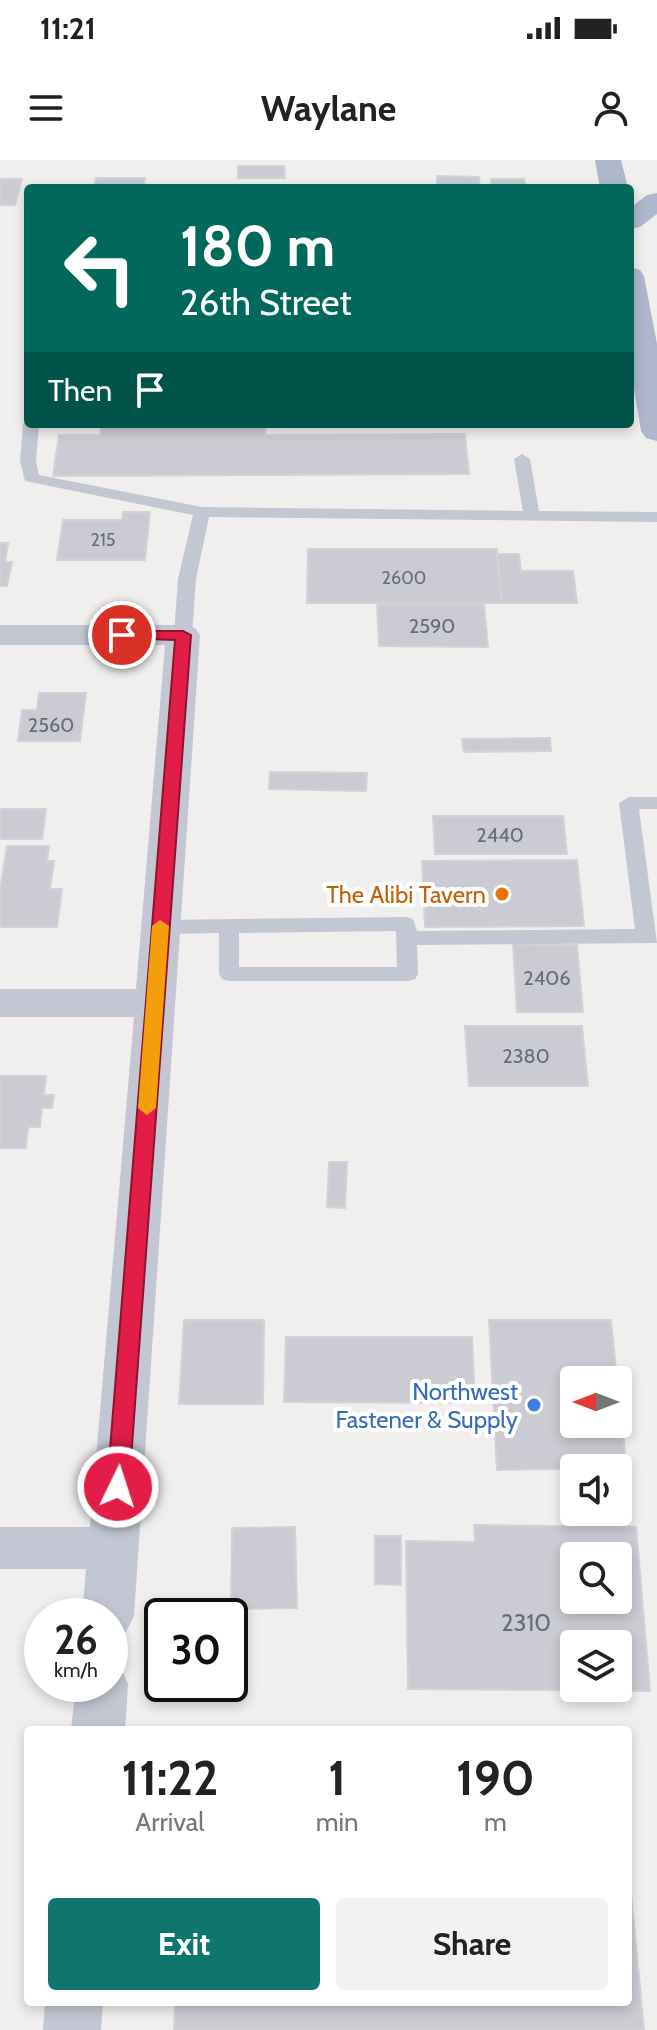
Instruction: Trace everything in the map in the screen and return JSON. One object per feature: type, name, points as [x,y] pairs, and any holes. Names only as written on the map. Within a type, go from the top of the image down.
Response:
[{"type":"main road","points":[[608,160],[613,184]]},
{"type":"main road","points":[[634,218],[657,201]]},
{"type":"main road","points":[[634,299],[657,431]]},
{"type":"street","points":[[0,635],[183,635],[109,1598]]},
{"type":"street","points":[[0,1003],[155,1003]]},
{"type":"street","points":[[0,1548],[113,1548]]},
{"type":"street","points":[[98,1726],[100,1702]]},
{"type":"street","points":[[72,2030],[74,2006]]},
{"type":"lane","points":[[31,428],[28,461],[31,478],[202,512],[657,517]]},
{"type":"lane","points":[[522,459],[532,516]]},
{"type":"lane","points":[[183,635],[187,579],[202,512]]},
{"type":"lane","points":[[406,938],[652,936],[629,803],[657,803]]},
{"type":"lane","points":[[160,927],[229,925],[406,924],[408,974],[229,974],[229,925]]},
{"type":"building","points":[[238,166],[284,166],[285,178],[238,178]]},
{"type":"building","points":[[437,176],[479,177],[480,184],[437,184]]},
{"type":"building","points":[[96,178],[145,178],[144,184],[95,184]]},
{"type":"building","points":[[0,179],[22,179],[15,205],[0,205]]},
{"type":"building","points":[[491,179],[524,179],[525,184],[492,184]]},
{"type":"building","points":[[101,428],[266,428],[265,435],[465,434],[469,474],[53,476],[59,435],[100,435]]},
{"type":"building","points":[[123,512],[150,512],[145,560],[57,560],[63,520],[122,520]]},
{"type":"building","points":[[0,543],[8,543],[5,562],[12,562],[7,586],[0,586]]},
{"type":"building","points":[[308,549],[497,549],[502,603],[307,603]]},
{"type":"building","points":[[497,554],[519,554],[521,571],[573,571],[577,603],[502,603]]},
{"type":"building","points":[[377,604],[484,605],[488,647],[379,646]]},
{"type":"building","points":[[39,693],[86,693],[80,741],[18,741],[22,710],[37,710]]},
{"type":"building","points":[[550,738],[551,751],[464,752],[462,739]]},
{"type":"building","points":[[270,772],[367,773],[366,791],[269,789]]},
{"type":"building","points":[[0,809],[46,809],[42,839],[0,839]]},
{"type":"building","points":[[433,816],[563,816],[567,854],[435,854]]},
{"type":"building","points":[[7,846],[49,846],[47,861],[54,861],[50,889],[62,889],[57,927],[0,927],[0,890]]},
{"type":"building","name":"The Alibi Tavern","points":[[577,860],[584,926],[425,927],[422,861]]},
{"type":"building","points":[[513,944],[577,945],[583,1012],[517,1012]]},
{"type":"building","points":[[465,1026],[582,1026],[588,1086],[469,1086]]},
{"type":"building","points":[[0,1076],[46,1076],[44,1095],[54,1095],[52,1108],[42,1108],[40,1127],[28,1127],[26,1148],[0,1148]]},
{"type":"building","points":[[329,1162],[347,1162],[345,1208],[327,1207]]},
{"type":"building","points":[[184,1320],[264,1320],[263,1404],[179,1404]]},
{"type":"building","name":"Northwest Fastener & Supply","points":[[489,1320],[611,1320],[616,1366],[560,1366],[560,1438],[624,1438],[625,1454],[560,1454],[560,1469],[497,1470]]},
{"type":"building","points":[[286,1337],[472,1337],[475,1403],[284,1402]]},
{"type":"building","points":[[474,1525],[636,1527],[650,1691],[632,1691],[632,1630],[560,1630],[560,1690],[408,1689],[406,1541],[475,1542]]},
{"type":"building","points":[[295,1527],[297,1608],[248,1609],[248,1598],[231,1598],[232,1528]]},
{"type":"building","points":[[375,1536],[401,1536],[401,1585],[375,1584]]},
{"type":"building","points":[[632,1904],[644,2030],[174,2030],[175,2006],[632,2006]]},
{"type":"slow traffic","points":[[147,1108],[160,926]]},
{"type":"place","name":"The Alibi Tavern","points":[[502,894]]},
{"type":"place","name":"Northwest Fastener & Supply","points":[[534,1405]]},
{"type":"route","points":[[118,1487],[183,635],[122,635]]}]
